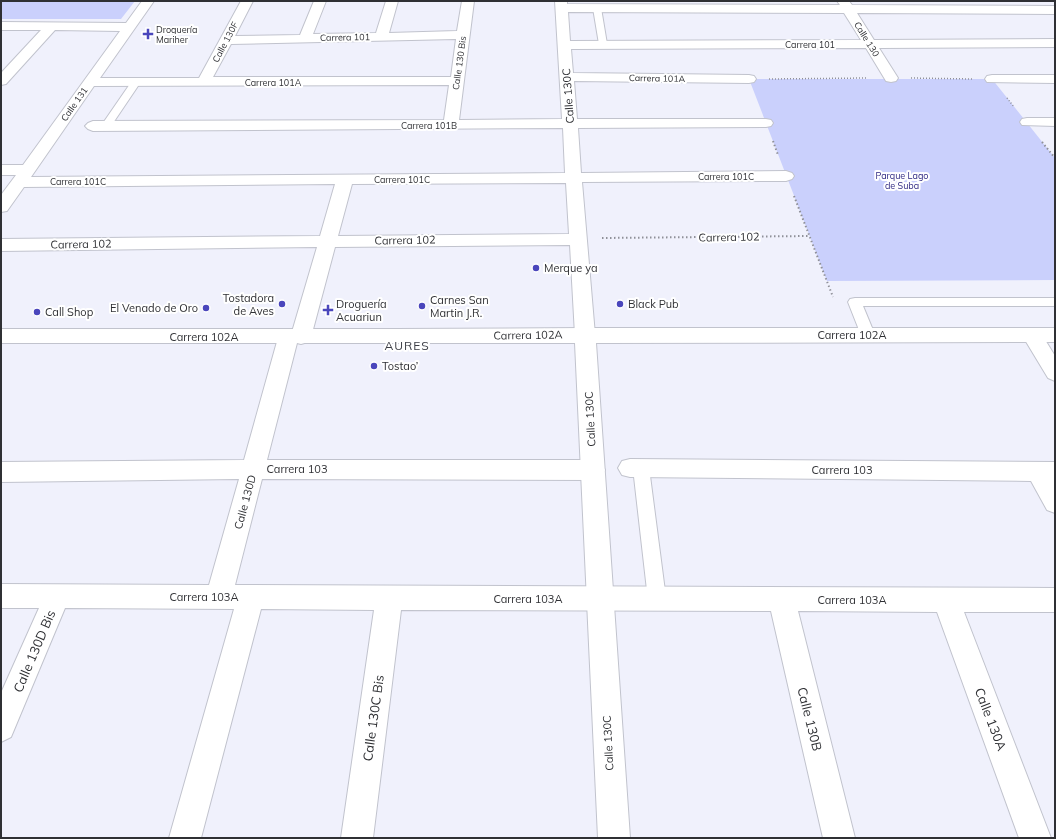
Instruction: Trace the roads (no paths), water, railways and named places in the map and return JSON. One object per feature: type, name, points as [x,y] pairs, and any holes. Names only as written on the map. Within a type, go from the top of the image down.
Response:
[{"type":"street","name":"Calle 131","points":[[1,207],[148,1]]},
{"type":"street","name":"Calle 130F","points":[[204,82],[247,1]]},
{"type":"street","points":[[305,38],[320,1]]},
{"type":"street","points":[[381,37],[392,1]]},
{"type":"street","name":"Calle 130 Bis","points":[[451,125],[468,1]]},
{"type":"street","points":[[561,4],[597,8],[845,5],[1055,10]]},
{"type":"street","name":"Calle 130C","points":[[561,4],[585,335],[614,838]]},
{"type":"street","name":"Calle 130","points":[[845,5],[891,78]]},
{"type":"street","points":[[1,26],[130,27]]},
{"type":"street","points":[[1,81],[51,26]]},
{"type":"street","name":"Carrera 101","points":[[226,40],[463,35]]},
{"type":"street","name":"Carrera 101","points":[[564,45],[1055,43]]},
{"type":"street","name":"Carrera 101A","points":[[566,77],[749,79]]},
{"type":"street","points":[[992,79],[1055,79]]},
{"type":"street","name":"Carrera 101A","points":[[90,82],[457,81]]},
{"type":"street","points":[[1026,122],[1055,122]]},
{"type":"street","name":"Carrera 101B","points":[[100,126],[766,123]]},
{"type":"street","name":"Carrera 101C","points":[[1,170],[23,176],[345,179],[786,176]]},
{"type":"street","name":"Calle 130D","points":[[219,597],[254,469],[295,338],[328,241],[345,179]]},
{"type":"street","name":"Carrera 102","points":[[1,244],[578,239]]},
{"type":"street","name":"Carrera 102A","points":[[1,336],[295,338],[585,335],[1055,335]]},
{"type":"street","points":[[1032,335],[1055,373]]},
{"type":"street","name":"Carrera 103","points":[[636,468],[1047,472]]},
{"type":"street","name":"Carrera 103","points":[[1,472],[254,469],[593,470]]},
{"type":"street","points":[[1047,472],[1055,503]]},
{"type":"street","name":"Carrera 103A","points":[[1,596],[1055,600]]},
{"type":"street","name":"Calle 130D Bis","points":[[1,727],[57,596]]},
{"type":"street","points":[[185,838],[252,597]]},
{"type":"street","name":"Calle 130C Bis","points":[[357,838],[389,598]]},
{"type":"street","name":"Calle 130B","points":[[782,600],[839,838]]},
{"type":"street","name":"Calle 130A","points":[[946,600],[1035,838]]},
{"type":"lane","points":[[597,8],[603,44]]},
{"type":"lane","points":[[100,126],[135,83]]},
{"type":"lane","points":[[868,335],[855,302],[1055,302]]},
{"type":"lane","points":[[636,468],[657,599]]},
{"type":"place","name":"Droguería Mariher","points":[[148,34]]},
{"type":"place","name":"Merque ya","points":[[536,268]]},
{"type":"place","name":"Tostadora de Aves","points":[[282,304]]},
{"type":"place","name":"Black Pub","points":[[620,304]]},
{"type":"place","name":"Carnes San Martin J.R.","points":[[422,306]]},
{"type":"place","name":"El Venado de Oro","points":[[206,308]]},
{"type":"place","name":"Droguería Acuariun","points":[[328,310]]},
{"type":"place","name":"Call Shop","points":[[37,312]]},
{"type":"place","name":"Tostao’","points":[[374,366]]},
{"type":"district","name":"AURES","points":[[407,345]]},
{"type":"park label","name":"Parque Lago de Suba","points":[[902,180]]}]
